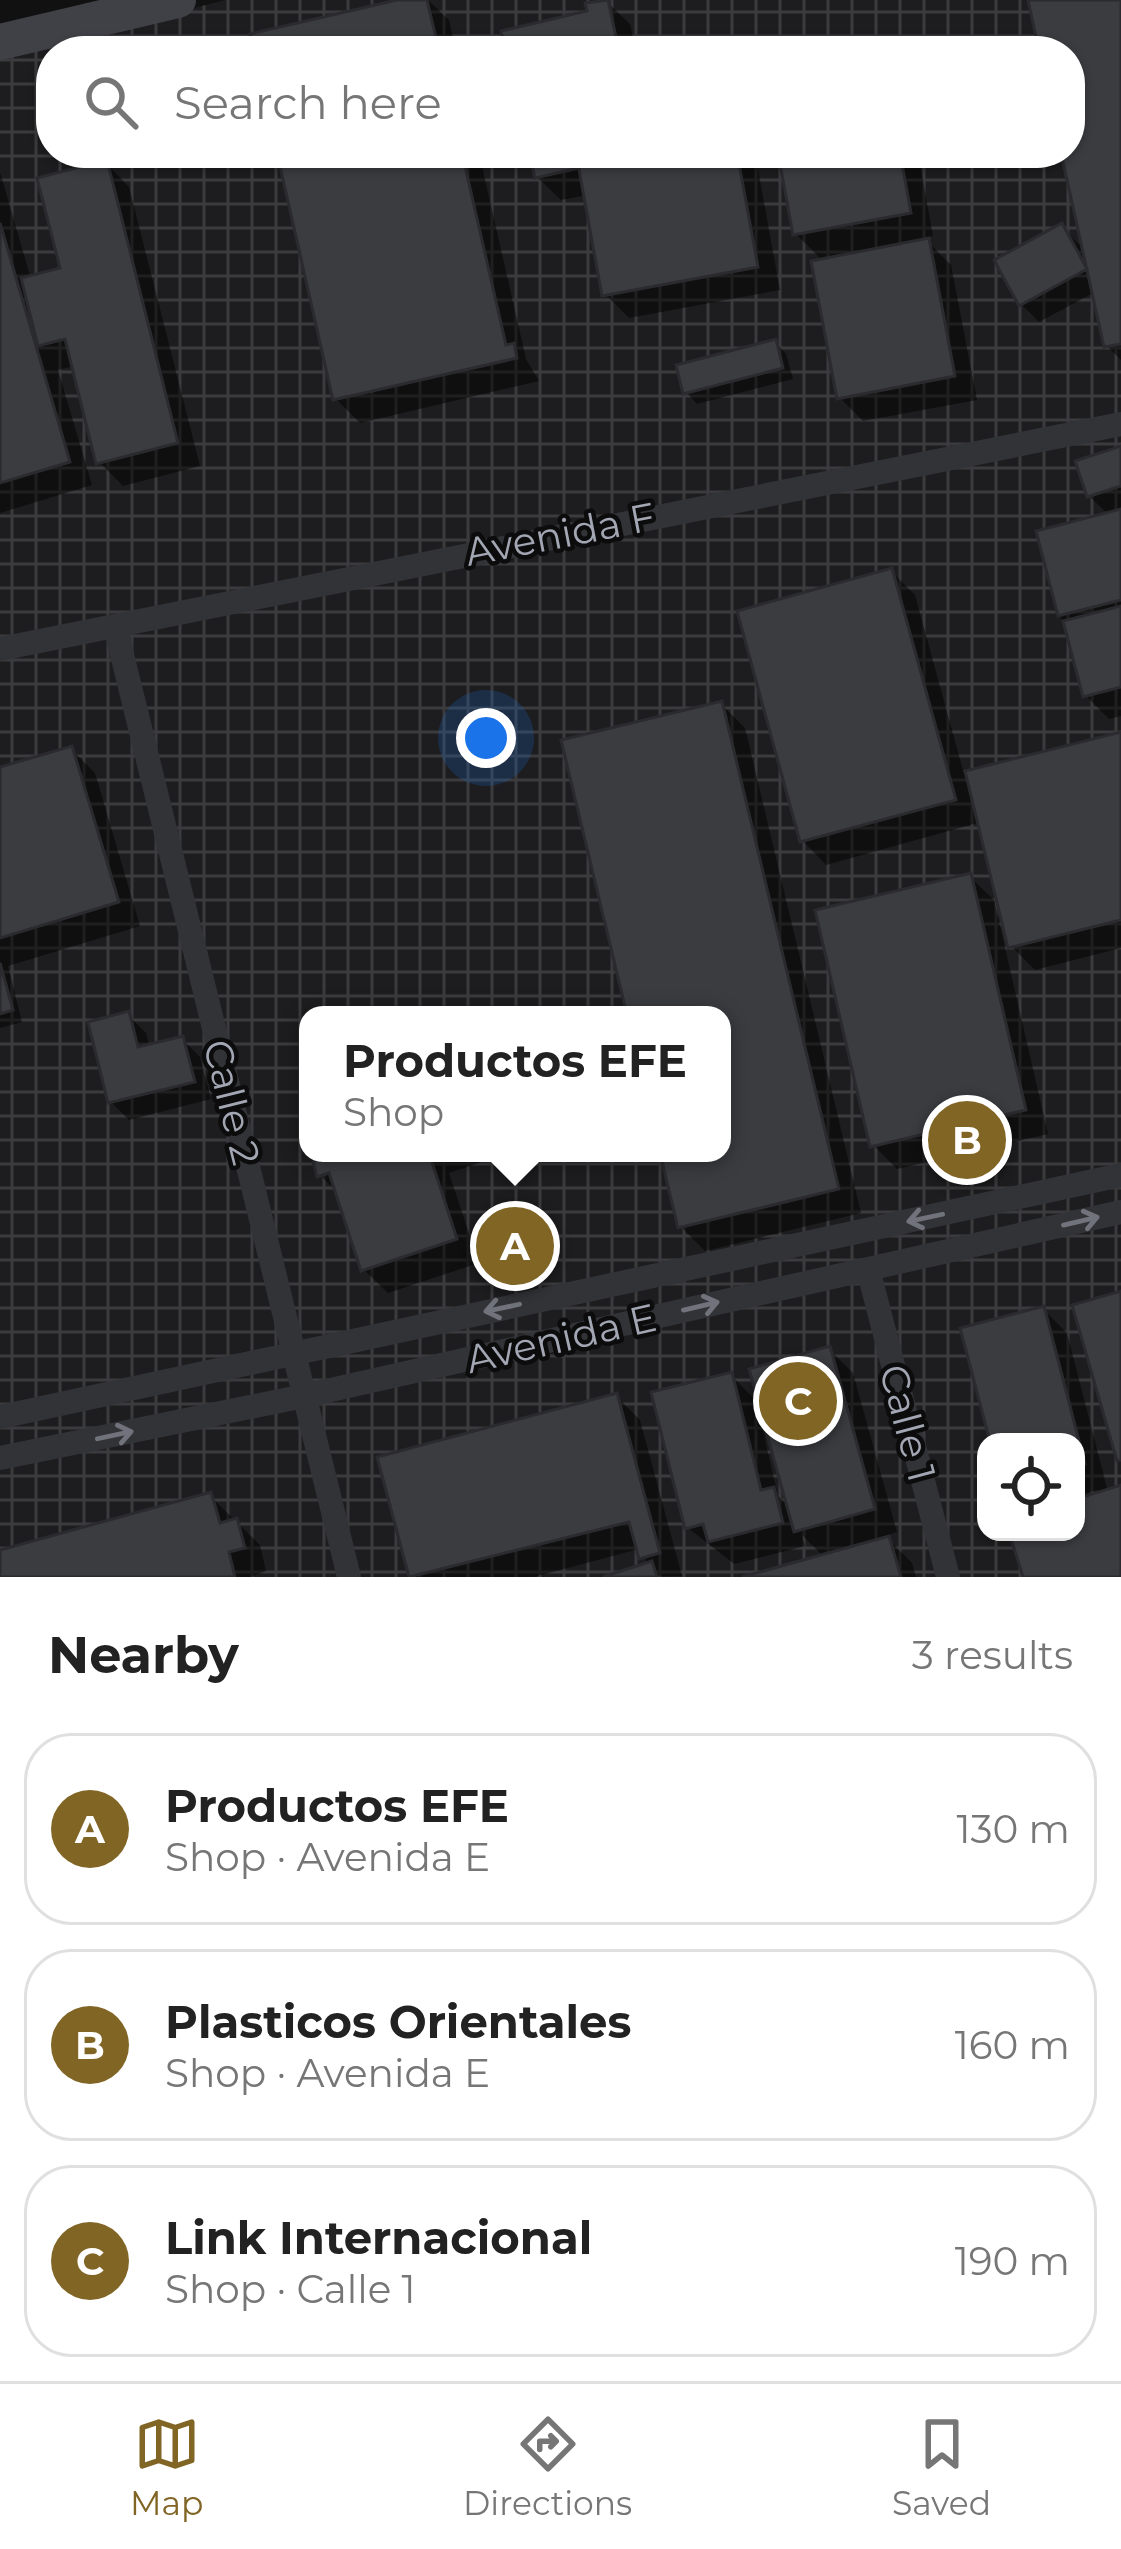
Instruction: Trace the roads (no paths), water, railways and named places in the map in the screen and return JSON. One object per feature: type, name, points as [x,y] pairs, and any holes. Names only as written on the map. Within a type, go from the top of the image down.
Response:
[{"type":"main road","points":[[0,42],[178,0]]},
{"type":"street","name":"Avenida F","points":[[0,650],[1121,424]]},
{"type":"street","name":"Calle 2","points":[[115,626],[349,1577]]},
{"type":"street","name":"Avenida E","points":[[0,1417],[1121,1175]]},
{"type":"street","name":"Avenida E","points":[[0,1458],[304,1396],[1121,1212]]},
{"type":"street","name":"Calle 1","points":[[868,1269],[948,1577]]},
{"type":"place","name":"Plasticos Orientales","points":[[967,1140]]},
{"type":"place","name":"Productos EFE","points":[[515,1246]]},
{"type":"place","name":"Link Internacional","points":[[798,1401]]}]
